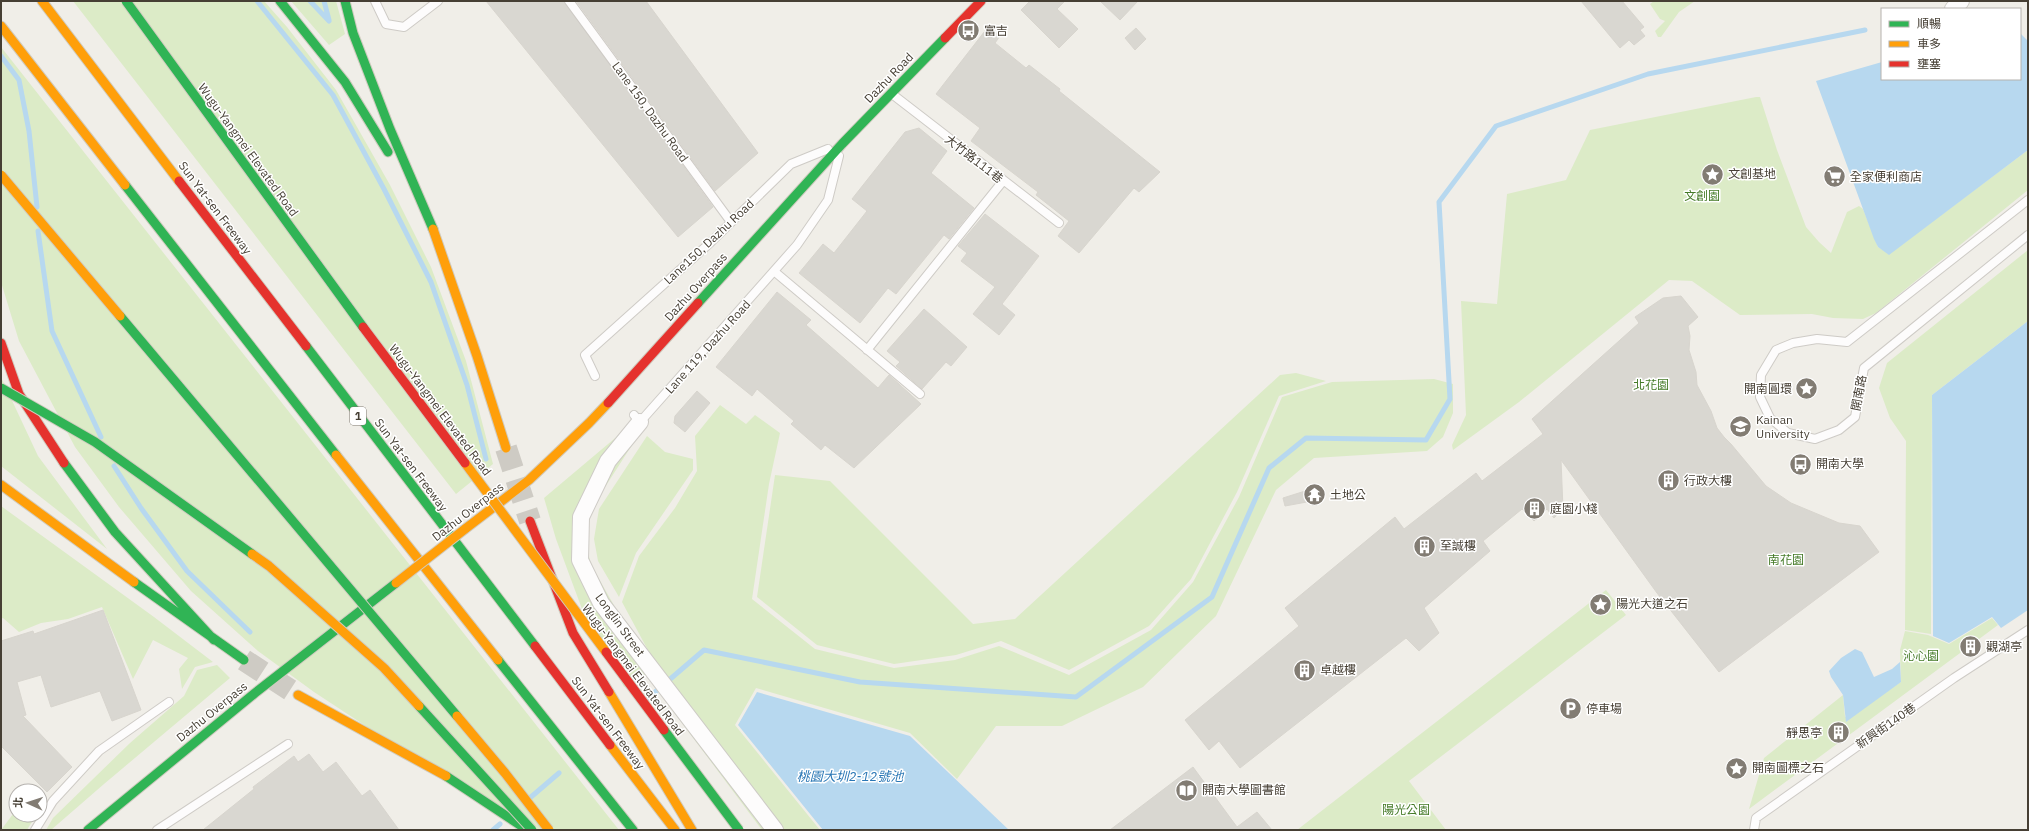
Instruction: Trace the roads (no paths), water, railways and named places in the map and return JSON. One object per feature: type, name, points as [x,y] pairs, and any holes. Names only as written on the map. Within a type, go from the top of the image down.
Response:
[{"type":"main road","name":"Sun Yat-sen Freeway","points":[[42,1],[675,830]]},
{"type":"main road","name":"Wugu-Yangmei Elevated Road","points":[[126,1],[306,251],[740,830]]},
{"type":"main road","points":[[280,1],[345,82],[394,162],[446,268]]},
{"type":"main road","points":[[345,1],[352,33],[390,129],[431,223],[478,356],[506,448]]},
{"type":"main road","name":"Dazhu Road","points":[[815,173],[981,1]]},
{"type":"main road","points":[[1,26],[299,409],[633,830]]},
{"type":"main road","name":"Dazhu Overpass","points":[[91,828],[232,712],[529,480],[589,423],[815,173]]},
{"type":"main road","points":[[1,175],[494,761],[549,830]]},
{"type":"main road","points":[[1,343],[20,394],[65,465],[115,532],[214,640]]},
{"type":"main road","points":[[1,388],[95,442],[269,566],[384,668],[532,830]]},
{"type":"main road","points":[[1,484],[214,640],[244,660]]},
{"type":"main road","points":[[530,520],[573,633],[692,830]]},
{"type":"main road","points":[[298,695],[444,775],[513,819],[527,830]]},
{"type":"street","name":"Longlin Street","points":[[637,419],[608,461],[581,517],[580,560],[601,603],[775,830]]},
{"type":"lane","points":[[375,1],[386,24],[404,27],[438,1]]},
{"type":"lane","name":"Lane 150, Dazhu Road","points":[[569,1],[731,222]]},
{"type":"lane","name":"大竹路111巷","points":[[891,93],[1003,181],[1059,222]]},
{"type":"lane","name":"Lane150, Dazhu Road","points":[[595,376],[585,355],[731,222],[791,164],[842,144]]},
{"type":"lane","name":"Lane 119, Dazhu Road","points":[[637,419],[775,272],[797,245],[828,200],[842,144]]},
{"type":"lane","points":[[867,350],[1003,181]]},
{"type":"lane","name":"開南路","points":[[2028,200],[1848,342],[1817,339],[1793,343],[1776,350],[1761,375],[1760,397],[1770,418],[1788,433],[1815,439],[1839,430],[1855,417],[1864,368],[2028,235]]},
{"type":"lane","points":[[775,272],[920,394]]},
{"type":"lane","name":"新興街140巷","points":[[1754,830],[1756,818],[1954,678],[2028,630]]},
{"type":"lane","points":[[35,830],[53,801],[99,751],[169,702]]},
{"type":"lane","points":[[157,830],[288,744]]},
{"type":"water","points":[[2021,34],[2028,41],[2028,150],[1889,255],[1878,247],[1874,239],[1816,81],[1881,62],[1881,80],[2021,80]]},
{"type":"water","points":[[2028,321],[2028,610],[2001,628],[1992,617],[1949,643],[1933,636],[1932,395]]},
{"type":"water","points":[[1855,649],[1862,652],[1874,677],[1892,669],[1900,662],[1901,682],[1846,722],[1843,695],[1831,677],[1829,671],[1841,658]]},
{"type":"water","name":"桃園大圳2-12號池","points":[[757,692],[910,736],[1009,830],[823,830],[738,725]]},
{"type":"waterway","points":[[257,1],[333,95],[384,189],[431,282],[467,385],[486,459]]},
{"type":"waterway","points":[[310,1],[329,21]]},
{"type":"waterway","points":[[324,1],[329,20]]},
{"type":"waterway","points":[[647,699],[704,650],[860,682],[1076,697],[1212,597],[1269,468],[1306,438],[1426,440],[1450,399],[1439,202],[1496,126],[1648,74],[1865,30]]},
{"type":"waterway","points":[[1,56],[19,80],[29,131],[37,207]]},
{"type":"waterway","points":[[38,231],[52,331],[101,437]]},
{"type":"waterway","points":[[114,466],[141,508],[187,571],[250,632]]},
{"type":"waterway","points":[[531,797],[559,773]]},
{"type":"waterway","points":[[493,830],[500,824]]},
{"type":"tunnel","points":[[506,448],[530,521]]},
{"type":"tunnel","points":[[244,660],[298,695]]},
{"type":"place","name":"富吉","points":[[968,31]]},
{"type":"place","name":"文創基地","points":[[1713,174]]},
{"type":"place","name":"全家便利商店","points":[[1835,177]]},
{"type":"place","name":"開南圓環","points":[[1807,389]]},
{"type":"place","name":"Kainan University","points":[[1740,427]]},
{"type":"place","name":"開南大學","points":[[1800,464]]},
{"type":"place","name":"行政大樓","points":[[1669,481]]},
{"type":"place","name":"土地公","points":[[1315,495]]},
{"type":"place","name":"庭園小棧","points":[[1535,509]]},
{"type":"place","name":"至誠樓","points":[[1424,546]]},
{"type":"place","name":"陽光大道之石","points":[[1600,604]]},
{"type":"place","name":"觀湖亭","points":[[1971,647]]},
{"type":"place","name":"卓越樓","points":[[1305,670]]},
{"type":"place","name":"停車場","points":[[1570,709]]},
{"type":"place","name":"靜思亭","points":[[1838,733]]},
{"type":"place","name":"開南圖標之石","points":[[1736,768]]},
{"type":"place","name":"開南大學圖書館","points":[[1187,790]]},
{"type":"park label","name":"文創園","points":[[1702,196]]},
{"type":"park label","name":"北花園","points":[[1651,385]]},
{"type":"park label","name":"南花園","points":[[1786,560]]},
{"type":"park label","name":"沁心園","points":[[1921,656]]},
{"type":"park label","name":"陽光公園","points":[[1406,810]]}]
